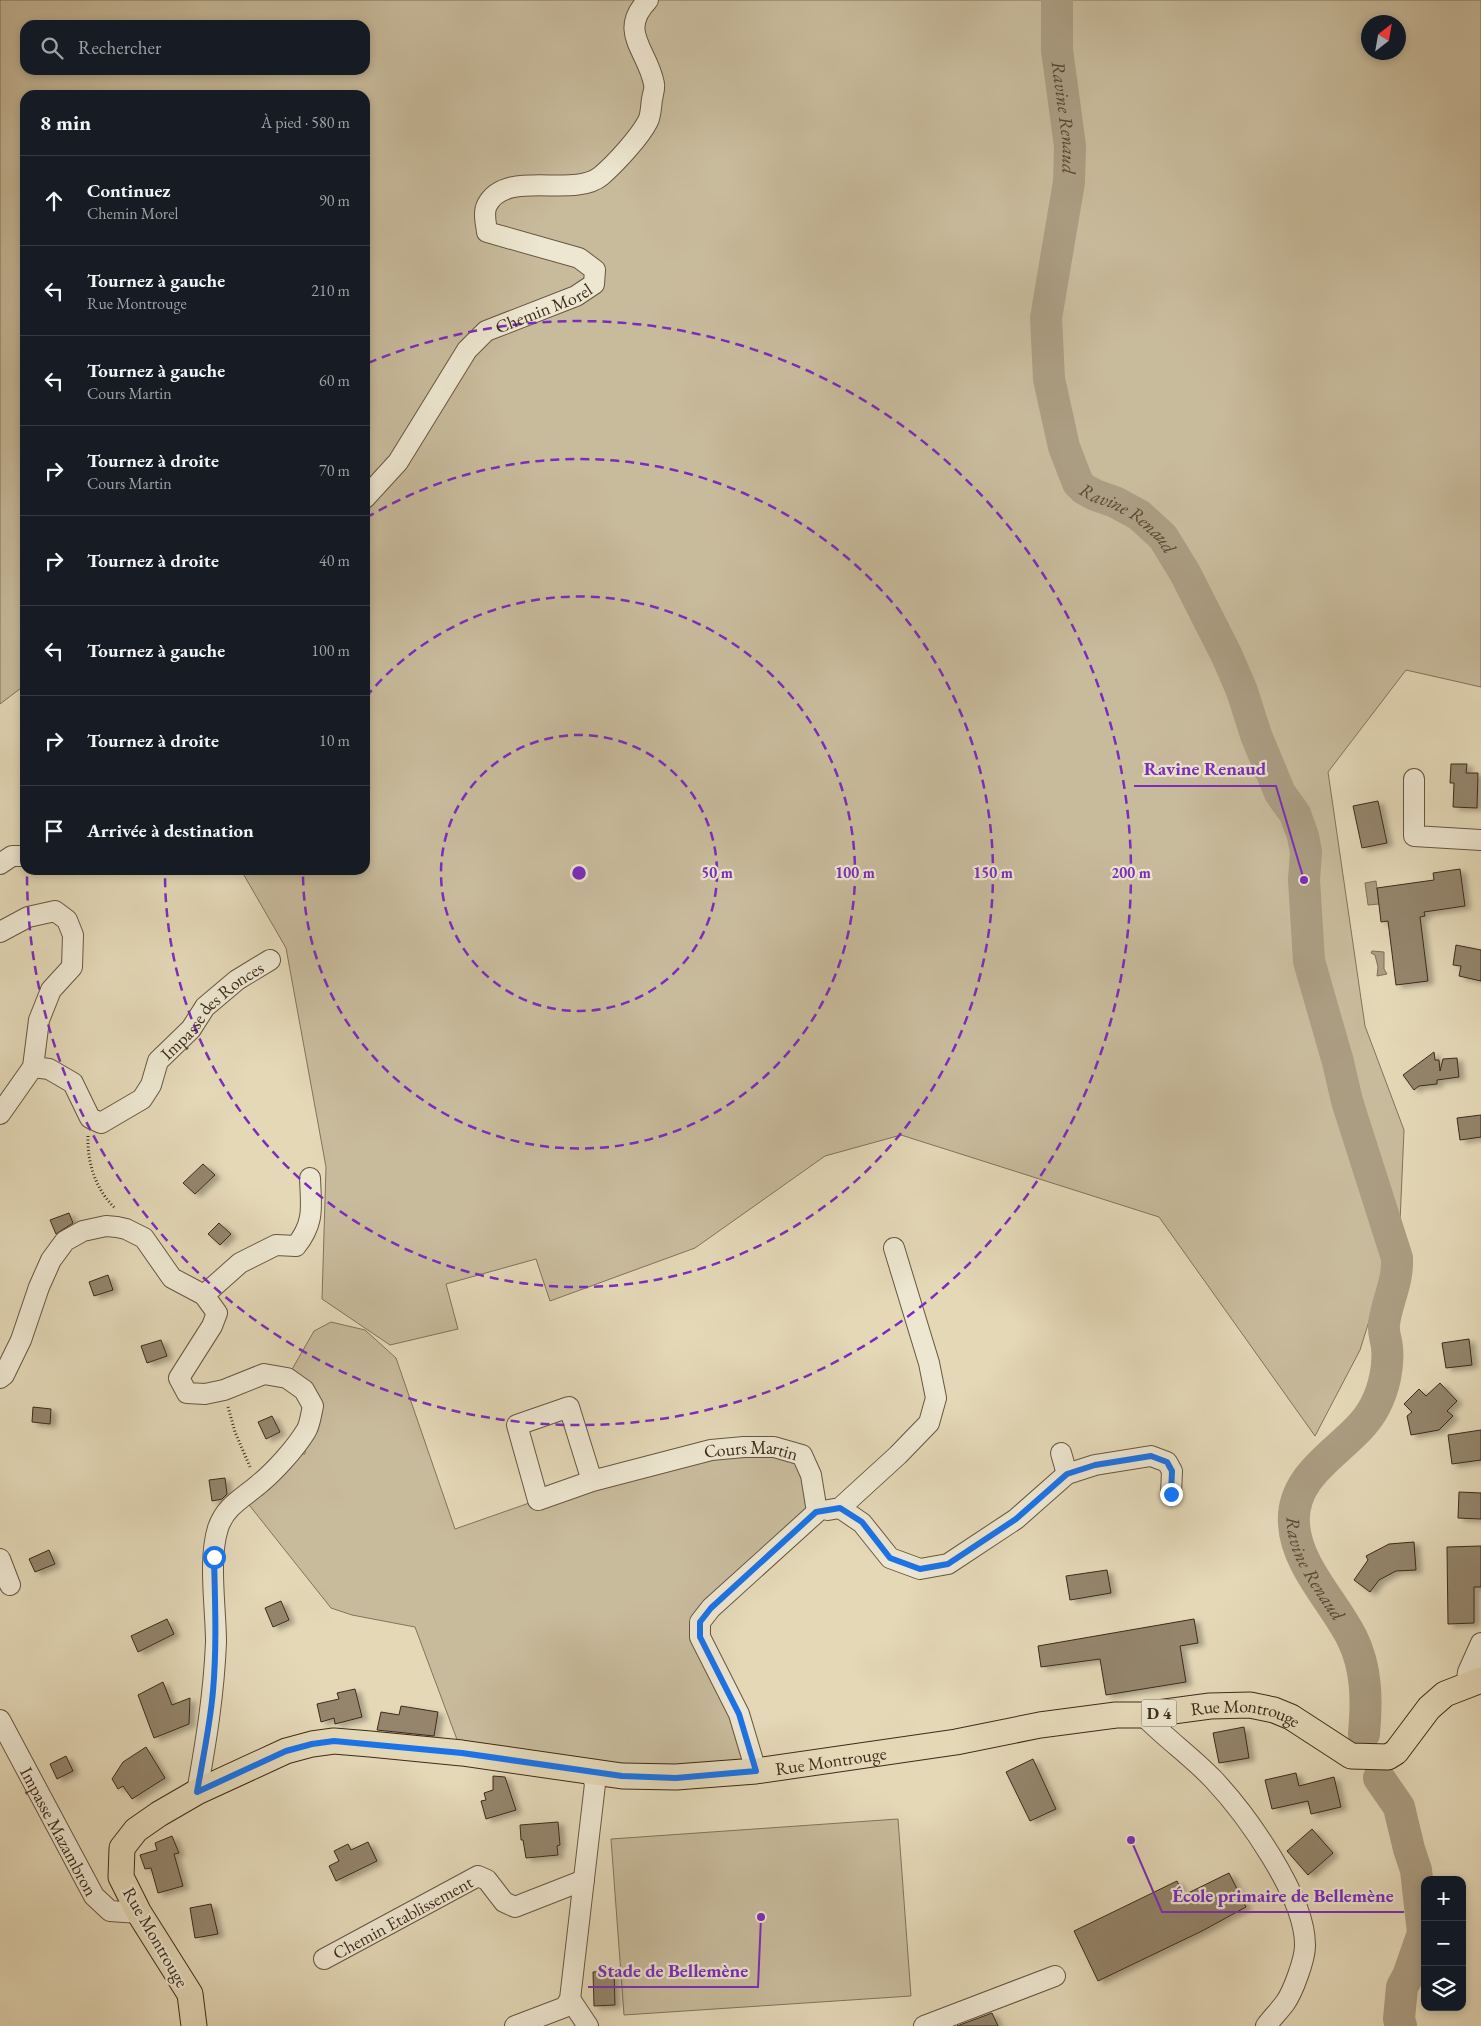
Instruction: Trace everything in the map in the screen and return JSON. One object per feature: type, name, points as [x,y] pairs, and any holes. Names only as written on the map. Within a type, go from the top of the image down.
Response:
[{"type":"main road","name":"Rue Montrouge","points":[[194,2026],[190,1994],[140,1913],[122,1877],[122,1848],[136,1830],[197,1792],[286,1751],[312,1744],[334,1741],[462,1753],[622,1776],[676,1778],[756,1771],[956,1742],[1040,1725],[1116,1715],[1143,1715],[1210,1706],[1250,1705],[1274,1710],[1291,1717],[1351,1756],[1388,1757],[1396,1752],[1429,1708],[1445,1694],[1473,1684]]},
{"type":"street","name":"Chemin Morel","points":[[370,493],[398,462],[467,350],[486,331],[576,296],[594,284],[595,270],[580,258],[488,232],[485,215],[487,206],[498,192],[519,187],[581,184],[600,177],[638,137],[648,120],[654,84],[633,26],[639,9],[648,0]]},
{"type":"street","points":[[1414,779],[1414,836],[1481,840]]},
{"type":"street","points":[[0,864],[12,856],[20,856]]},
{"type":"street","points":[[0,932],[28,918],[55,912],[67,920],[73,935],[72,967],[51,990],[39,1020],[33,1067],[0,1114]]},
{"type":"street","name":"Impasse des Ronces","points":[[90,1118],[101,1123],[142,1099],[151,1085],[158,1061],[192,1029],[205,1007],[237,980],[270,960]]},
{"type":"street","points":[[33,1067],[49,1069],[73,1083],[90,1118]]},
{"type":"street","points":[[204,1295],[240,1263],[276,1245],[296,1246],[311,1219],[310,1178]]},
{"type":"street","points":[[0,1378],[4,1375],[22,1340],[50,1260],[65,1241],[83,1231],[106,1226],[126,1229],[144,1238],[172,1278],[204,1295],[216,1313],[212,1326],[179,1378],[187,1393],[205,1394],[224,1390],[264,1374],[287,1378],[304,1390],[313,1406],[307,1430],[250,1490],[224,1513],[217,1530],[214,1557],[216,1641],[213,1691],[207,1739],[197,1792]]},
{"type":"street","points":[[756,1771],[739,1714],[700,1637],[700,1622],[711,1608],[816,1512],[840,1508],[898,1455],[929,1423],[936,1398],[929,1363],[894,1248]]},
{"type":"street","name":"Cours Martin","points":[[592,1482],[569,1407],[517,1425],[538,1500],[592,1482],[711,1450],[774,1447],[802,1455],[811,1475],[816,1512]]},
{"type":"street","points":[[1061,1453],[1067,1474]]},
{"type":"street","points":[[840,1508],[862,1522],[890,1558],[920,1569],[948,1564],[1016,1519],[1067,1474],[1095,1465],[1151,1456],[1167,1462],[1172,1471],[1171,1494]]},
{"type":"street","points":[[0,1560],[10,1586]]},
{"type":"street","points":[[1473,1684],[1468,1672],[1481,1643]]},
{"type":"street","points":[[1143,1715],[1212,1779],[1253,1829],[1293,1895],[1305,1946],[1300,1966],[1286,2001],[1266,2026]]},
{"type":"street","name":"Impasse Mazambron","points":[[0,1720],[94,1896],[110,1911],[140,1913]]},
{"type":"street","points":[[515,2026],[548,2019],[565,2007],[570,1999],[595,1784],[591,1772]]},
{"type":"street","name":"Chemin Etablissement","points":[[324,1959],[478,1876],[487,1880],[504,1902],[515,1907],[584,1880]]},
{"type":"street","points":[[924,2026],[1055,1976]]},
{"type":"street","points":[[570,1999],[588,2026]]},
{"type":"path","points":[[90,1118],[88,1139],[90,1158],[95,1176],[101,1193],[122,1214],[126,1229]]},
{"type":"path","points":[[224,1390],[250,1490]]},
{"type":"shaded area","points":[[0,0],[1481,0],[1481,687],[1406,670],[1328,772],[1365,1026],[1404,1130],[1400,1222],[1360,1350],[1315,1436],[1159,1217],[901,1135],[825,1156],[695,1248],[550,1301],[536,1259],[446,1284],[458,1329],[390,1345],[322,1299],[326,1167],[286,948],[244,875],[370,875],[370,90],[20,90],[20,689],[0,704]]},
{"type":"shaded area","points":[[1376,881],[1379,904],[1368,905],[1365,883]]},
{"type":"shaded area","points":[[1372,951],[1384,952],[1384,969],[1387,974],[1377,976],[1378,967],[1375,955],[1371,953]]},
{"type":"shaded area","points":[[331,1322],[365,1330],[396,1358],[455,1529],[592,1481],[711,1450],[802,1455],[817,1512],[700,1622],[756,1771],[676,1777],[462,1753],[415,1627],[352,1615],[331,1608],[242,1496],[287,1454],[305,1454],[307,1430],[313,1406],[287,1378],[314,1331]]},
{"type":"shaded area","points":[[898,1819],[911,1996],[624,2015],[611,1839]]},
{"type":"building","points":[[1451,764],[1467,764],[1466,773],[1478,773],[1477,808],[1453,807],[1454,783],[1450,783]]},
{"type":"building","points":[[1378,801],[1387,843],[1362,848],[1353,806]]},
{"type":"building","points":[[1460,869],[1465,906],[1424,912],[1425,916],[1420,917],[1428,981],[1396,985],[1388,921],[1381,922],[1377,888],[1434,880],[1433,873]]},
{"type":"building","points":[[1456,945],[1481,950],[1481,981],[1459,976],[1461,966],[1453,965]]},
{"type":"building","points":[[1434,1052],[1435,1060],[1439,1060],[1440,1071],[1443,1059],[1457,1058],[1459,1077],[1437,1080],[1437,1084],[1419,1086],[1414,1090],[1403,1075]]},
{"type":"building","points":[[1481,1115],[1481,1137],[1460,1140],[1457,1118]]},
{"type":"building","points":[[203,1164],[215,1175],[195,1194],[183,1183]]},
{"type":"building","points":[[69,1213],[73,1223],[56,1234],[50,1220]]},
{"type":"building","points":[[219,1223],[231,1234],[220,1245],[208,1234]]},
{"type":"building","points":[[108,1275],[113,1290],[94,1296],[89,1282]]},
{"type":"building","points":[[1469,1339],[1472,1365],[1446,1368],[1442,1343]]},
{"type":"building","points":[[161,1340],[167,1356],[147,1363],[141,1346]]},
{"type":"building","points":[[1440,1383],[1457,1401],[1447,1411],[1453,1416],[1439,1430],[1411,1435],[1407,1416],[1412,1412],[1404,1404],[1419,1389],[1426,1396]]},
{"type":"building","points":[[33,1407],[51,1409],[50,1424],[32,1422]]},
{"type":"building","points":[[272,1416],[280,1432],[266,1439],[258,1422]]},
{"type":"building","points":[[1481,1430],[1481,1460],[1452,1464],[1448,1435]]},
{"type":"building","points":[[225,1478],[227,1494],[222,1499],[212,1501],[209,1480]]},
{"type":"building","points":[[1459,1492],[1481,1493],[1481,1519],[1458,1518]]},
{"type":"building","points":[[1414,1542],[1416,1570],[1396,1571],[1379,1580],[1370,1592],[1354,1580],[1368,1560],[1366,1556],[1389,1544]]},
{"type":"building","points":[[1481,1546],[1481,1587],[1474,1587],[1474,1623],[1448,1624],[1447,1547]]},
{"type":"building","points":[[49,1550],[55,1564],[35,1572],[29,1559]]},
{"type":"building","points":[[1107,1570],[1111,1593],[1070,1600],[1066,1576]]},
{"type":"building","points":[[281,1601],[289,1620],[273,1627],[265,1608]]},
{"type":"building","points":[[167,1619],[174,1634],[138,1652],[131,1636]]},
{"type":"building","points":[[1194,1619],[1198,1643],[1180,1646],[1186,1682],[1106,1695],[1100,1659],[1041,1667],[1038,1646]]},
{"type":"building","points":[[163,1682],[172,1705],[190,1698],[189,1724],[154,1738],[138,1695]]},
{"type":"building","points":[[355,1689],[362,1717],[335,1724],[334,1718],[321,1722],[317,1704],[339,1699],[337,1693]]},
{"type":"building","points":[[401,1706],[438,1712],[434,1736],[377,1730],[381,1712],[399,1715]]},
{"type":"building","points":[[1244,1727],[1249,1758],[1219,1763],[1213,1733]]},
{"type":"building","points":[[146,1747],[165,1778],[132,1799],[123,1786],[118,1789],[112,1779],[123,1762]]},
{"type":"building","points":[[66,1756],[73,1771],[57,1779],[50,1764]]},
{"type":"building","points":[[1033,1759],[1056,1809],[1030,1821],[1006,1772]]},
{"type":"building","points":[[1296,1773],[1299,1786],[1334,1777],[1341,1807],[1311,1814],[1308,1801],[1272,1809],[1265,1780]]},
{"type":"building","points":[[493,1776],[505,1777],[516,1810],[486,1819],[481,1801],[486,1800],[484,1793],[493,1790]]},
{"type":"building","points":[[558,1822],[560,1845],[557,1846],[558,1855],[526,1858],[523,1840],[521,1840],[520,1825]]},
{"type":"building","points":[[1312,1829],[1333,1853],[1308,1875],[1287,1851]]},
{"type":"building","points":[[172,1836],[179,1853],[174,1854],[183,1886],[158,1893],[151,1868],[145,1869],[140,1855],[157,1850],[155,1843]]},
{"type":"building","points":[[368,1842],[377,1861],[336,1881],[329,1866],[339,1861],[334,1851],[348,1844],[351,1850]]},
{"type":"building","points":[[1229,1873],[1246,1907],[1202,1931],[1098,1981],[1074,1931],[1177,1881],[1184,1895]]},
{"type":"building","points":[[211,1904],[218,1934],[195,1938],[190,1908]]},
{"type":"building","points":[[614,1971],[615,2005],[594,2006],[593,1972]]},
{"type":"building","points":[[992,2013],[998,2026],[957,2026]]},
{"type":"waterway","name":"Ravine Renaud","points":[[1057,0],[1057,50],[1070,146],[1069,182],[1046,318],[1049,379],[1064,447],[1078,483],[1084,489],[1139,515],[1163,537],[1185,573],[1227,656],[1280,793],[1295,814],[1303,836],[1306,852],[1304,880],[1309,961],[1338,1062],[1347,1101],[1397,1258],[1396,1276],[1384,1324],[1387,1362],[1381,1392],[1366,1421],[1326,1459],[1302,1488],[1296,1505],[1294,1524],[1296,1539],[1308,1569],[1344,1624],[1357,1649],[1365,1685],[1364,1734]]},
{"type":"waterway","name":"Ravine Renaud","points":[[1379,1778],[1399,1807],[1416,1870],[1423,1933],[1408,1976],[1402,1987],[1399,2019],[1401,2026]]},
{"type":"place","name":"Ravine Renaud","points":[[1304,880]]},
{"type":"place","name":"École primaire de Bellemène","points":[[1131,1840]]},
{"type":"place","name":"Stade de Bellemène","points":[[761,1917]]},
{"type":"route","points":[[214,1557],[216,1641],[213,1691],[207,1739],[197,1792],[286,1751],[312,1744],[334,1741],[462,1753],[622,1776],[676,1778],[756,1771],[739,1714],[700,1637],[700,1622],[711,1608],[816,1512],[840,1508],[862,1522],[890,1558],[920,1569],[948,1564],[1016,1519],[1067,1474],[1095,1465],[1151,1456],[1167,1462],[1172,1471],[1171,1494]]}]
